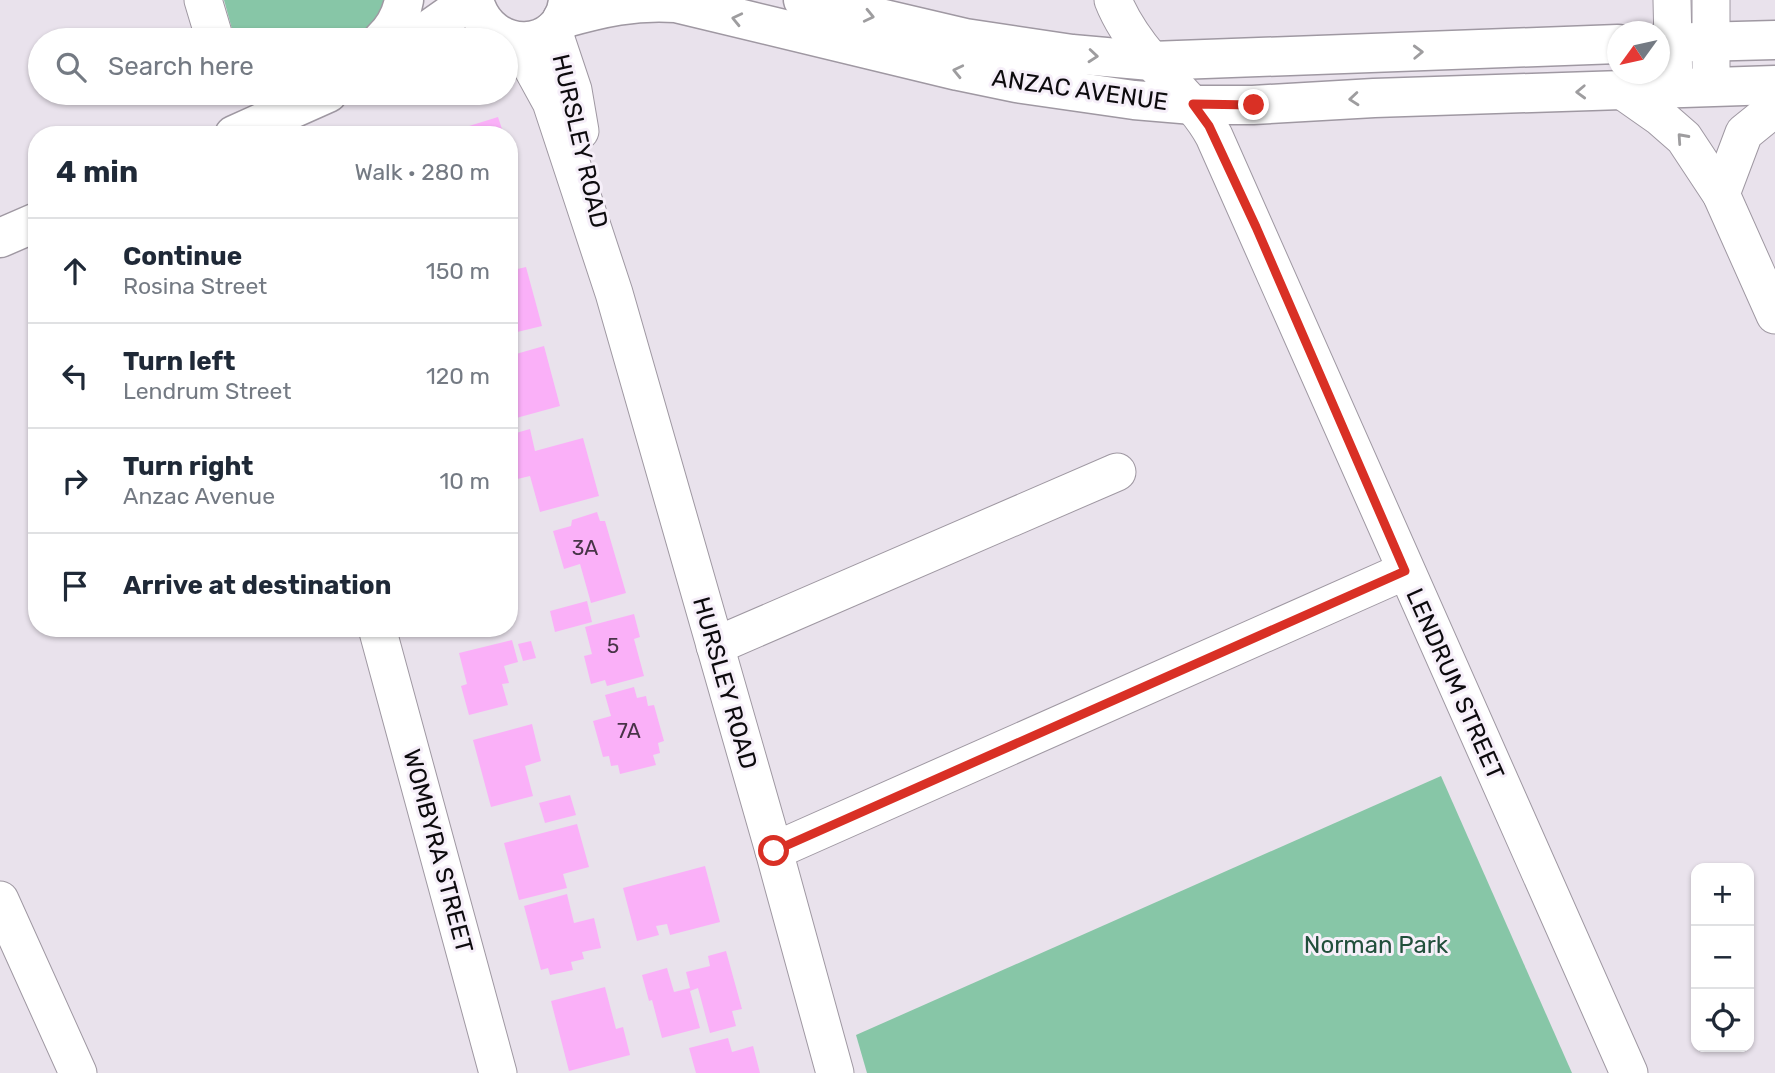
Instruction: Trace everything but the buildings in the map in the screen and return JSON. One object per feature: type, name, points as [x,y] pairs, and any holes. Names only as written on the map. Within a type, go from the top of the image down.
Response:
[{"type":"main road","points":[[393,28],[400,17],[404,0]]},
{"type":"main road","points":[[431,28],[472,0],[488,28]]},
{"type":"main road","name":"ANZAC AVENUE","points":[[803,0],[965,38],[1059,52],[1151,61],[1607,44]]},
{"type":"main road","name":"ANZAC AVENUE","points":[[534,28],[621,4],[676,4],[1016,83],[1122,99],[1193,104],[1266,104],[1775,85]]},
{"type":"main road","points":[[1670,43],[1775,40]]},
{"type":"main road","points":[[255,126],[298,105]]},
{"type":"main road","points":[[0,238],[28,226]]},
{"type":"street","points":[[203,0],[211,28]]},
{"type":"street","name":"LENDRUM STREET","points":[[1113,0],[1128,32],[1151,61],[1193,104],[1209,126],[1629,1073]]},
{"type":"street","points":[[1669,21],[1672,0]]},
{"type":"street","points":[[1693,88],[1711,42],[1711,0]]},
{"type":"street","name":"HURSLEY ROAD","points":[[534,28],[573,90],[614,293],[835,1073]]},
{"type":"street","points":[[1670,50],[1693,88]]},
{"type":"street","points":[[1623,91],[1685,138],[1721,194],[1775,314]]},
{"type":"street","points":[[1721,194],[1744,133],[1775,108]]},
{"type":"street","points":[[715,646],[1117,472]]},
{"type":"street","points":[[774,851],[1405,571]]},
{"type":"street","name":"WOMBYRA STREET","points":[[379,637],[498,1073]]},
{"type":"street","points":[[0,900],[78,1073]]},
{"type":"green space","points":[[224,0],[396,0],[377,28],[232,28]]},
{"type":"green space","name":"Norman Park","points":[[1441,776],[1572,1073],[867,1073],[856,1035]]},
{"type":"route","points":[[774,851],[1405,571],[1256,227],[1209,126],[1193,104],[1254,105]]}]
